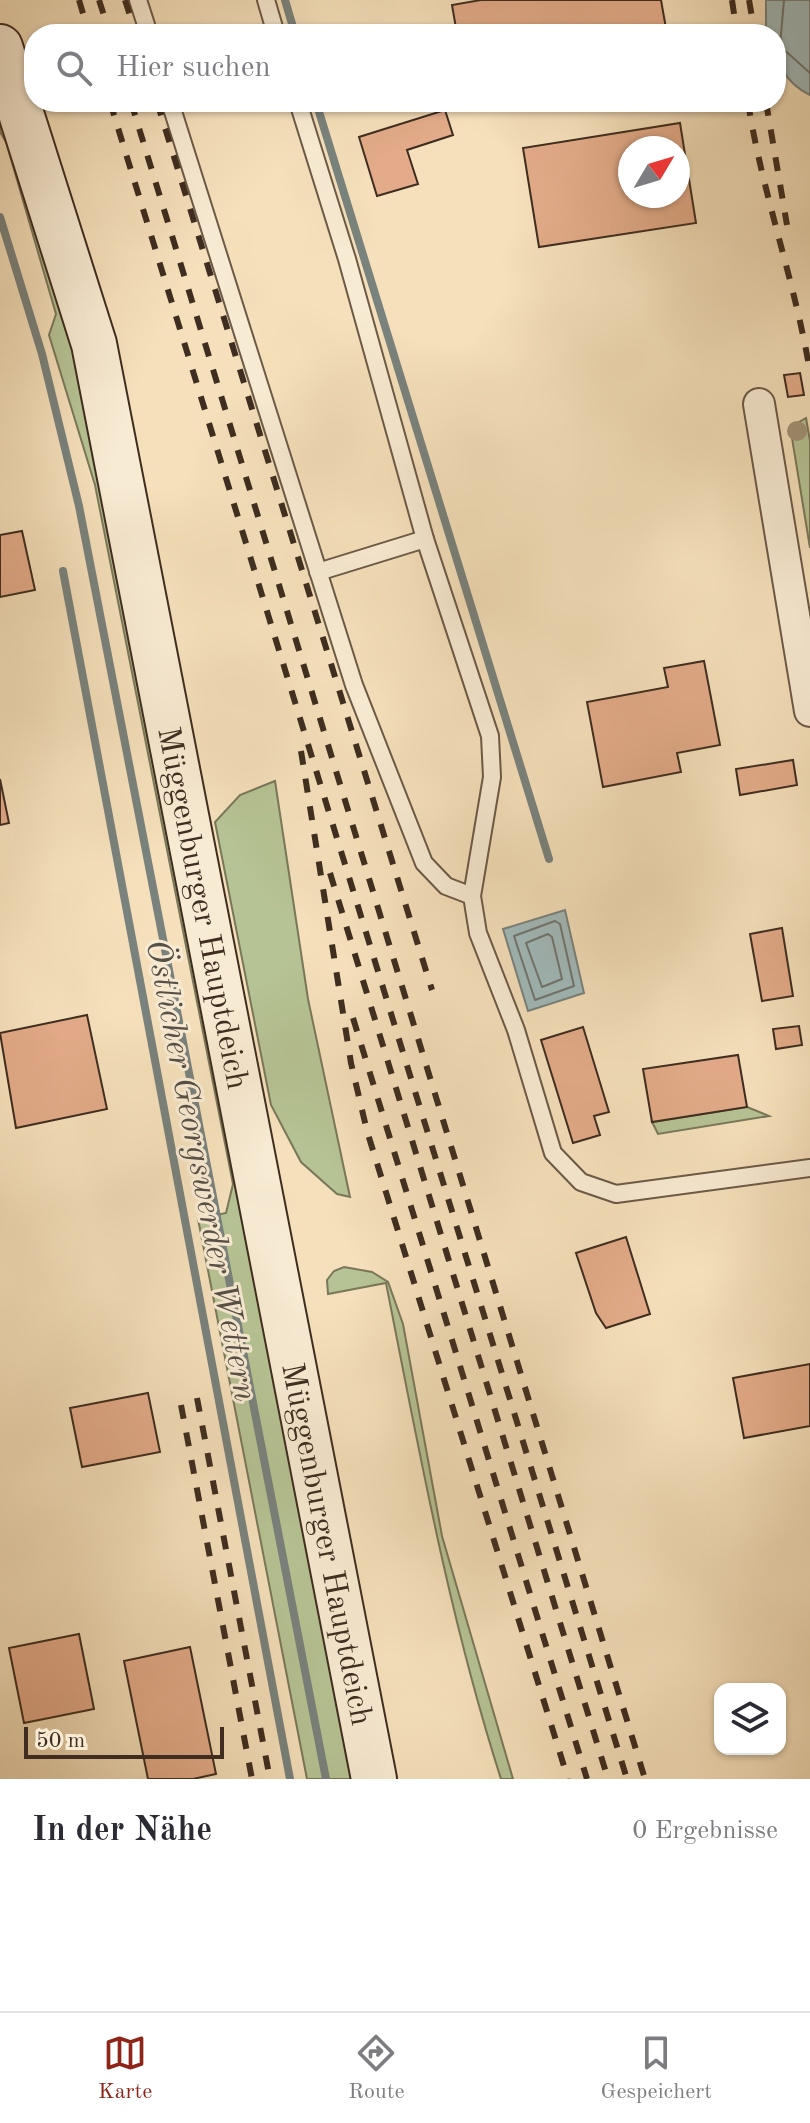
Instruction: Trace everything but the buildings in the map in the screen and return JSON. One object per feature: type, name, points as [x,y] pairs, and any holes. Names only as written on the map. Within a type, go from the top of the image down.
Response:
[{"type":"street","name":"Müggenburger Hauptdeich","points":[[0,47],[94,344],[374,1779]]},
{"type":"street","points":[[759,404],[810,711]]},
{"type":"lane","points":[[138,0],[146,24]]},
{"type":"lane","points":[[266,0],[273,24]]},
{"type":"lane","points":[[173,112],[354,685],[424,863],[446,886],[472,896]]},
{"type":"lane","points":[[301,112],[347,259],[425,539],[490,736],[492,777],[472,896],[478,933],[516,1030],[553,1153],[581,1182],[616,1194],[810,1168]]},
{"type":"lane","points":[[318,572],[425,539]]},
{"type":"green space","points":[[0,102],[74,343],[360,1779],[307,1779],[198,1219],[226,1213],[233,1184],[95,485],[49,335],[56,314],[6,142],[0,132]]},
{"type":"green space","points":[[806,418],[810,441],[810,548],[791,432],[794,425]]},
{"type":"green space","points":[[275,781],[308,999],[350,1197],[337,1194],[301,1162],[271,1105],[215,822],[240,795]]},
{"type":"green space","points":[[747,1107],[769,1116],[658,1134],[652,1122]]},
{"type":"green space","points":[[344,1267],[372,1272],[388,1282],[403,1324],[442,1536],[513,1779],[501,1779],[450,1595],[386,1283],[328,1294],[327,1280],[334,1271]]},
{"type":"water","points":[[766,0],[810,0],[810,95],[786,75],[786,24],[766,24]]},
{"type":"water","points":[[565,910],[584,993],[528,1011],[503,929]]},
{"type":"waterway","points":[[285,0],[292,24]]},
{"type":"waterway","points":[[319,112],[549,859]]},
{"type":"waterway","points":[[0,217],[42,354],[79,506],[326,1779]]},
{"type":"waterway","name":"Östlicher Georgswerder Wettern","points":[[63,571],[290,1779]]},
{"type":"railway","points":[[79,0],[86,24]]},
{"type":"railway","points":[[99,0],[107,24]]},
{"type":"railway","points":[[125,0],[133,24]]},
{"type":"railway","points":[[732,0],[736,24]]},
{"type":"railway","points":[[749,0],[753,24]]},
{"type":"railway","points":[[113,112],[627,1779]]},
{"type":"railway","points":[[134,112],[645,1779]]},
{"type":"railway","points":[[160,112],[432,990]]},
{"type":"railway","points":[[750,112],[810,372]]},
{"type":"railway","points":[[768,112],[787,225]]},
{"type":"railway","points":[[301,751],[351,1063],[367,1131],[568,1779]]},
{"type":"railway","points":[[330,873],[608,1779]]},
{"type":"railway","points":[[353,1018],[587,1779]]},
{"type":"railway","points":[[197,1398],[270,1779]]},
{"type":"railway","points":[[181,1405],[252,1779]]}]
